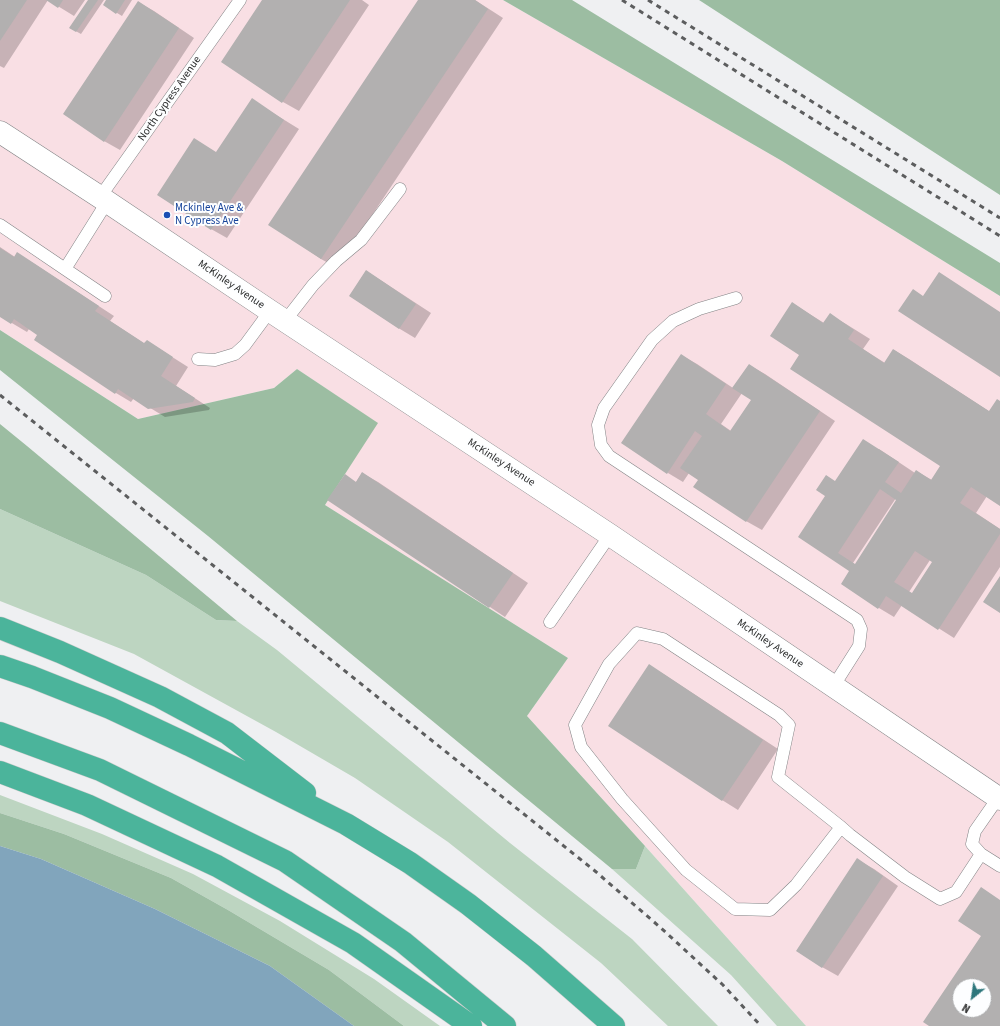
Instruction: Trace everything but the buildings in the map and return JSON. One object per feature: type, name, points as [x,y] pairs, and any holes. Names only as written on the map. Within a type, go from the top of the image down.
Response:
[{"type":"highway","points":[[0,628],[60,652],[160,697],[227,732],[346,824]]},
{"type":"highway","points":[[0,666],[110,708],[189,745],[346,824],[410,863],[468,904],[534,956],[614,1026]]},
{"type":"highway","points":[[0,733],[100,770],[285,861],[403,942],[505,1026]]},
{"type":"highway","points":[[0,772],[87,805],[217,866],[353,942],[471,1026]]},
{"type":"main road","name":"McKinley Avenue","points":[[0,132],[104,199],[278,316],[610,535],[999,798]]},
{"type":"lane","name":"North Cypress Avenue","points":[[65,269],[104,199],[240,0]]},
{"type":"lane","points":[[198,359],[215,360],[235,354],[313,285],[336,261],[361,240],[400,189]]},
{"type":"lane","points":[[0,225],[105,296]]},
{"type":"lane","points":[[736,298],[699,308],[673,321],[652,340],[604,408],[598,426],[601,445],[609,456],[857,620],[861,629],[859,646],[833,687]]},
{"type":"lane","points":[[550,622],[610,535]]},
{"type":"lane","points":[[841,827],[796,885],[770,910],[735,909],[686,870],[622,799],[581,747],[575,725],[609,664],[637,633],[663,639],[779,715],[789,725],[778,777],[905,877],[940,899],[956,892],[982,854]]},
{"type":"lane","points":[[999,798],[975,831],[972,844],[982,854],[1000,866]]},
{"type":"shaded area","points":[[0,0],[503,0],[782,161],[1000,296],[1000,1026],[806,1026],[527,716],[568,658],[325,505],[377,423],[297,369],[274,388],[138,419],[0,330]]},
{"type":"green space","points":[[503,0],[572,0],[1000,263],[1000,296],[782,161]]},
{"type":"green space","points":[[699,0],[1000,0],[1000,195]]},
{"type":"green space","points":[[0,330],[138,419],[274,388],[297,369],[378,423],[325,505],[568,658],[527,716],[645,846],[636,869],[612,869],[208,536],[0,370]]},
{"type":"green space","points":[[0,424],[237,621],[216,620],[146,575],[0,509]]},
{"type":"green space","points":[[0,509],[146,575],[216,620],[237,621],[277,650],[510,843],[632,939],[718,1026],[668,1026],[601,963],[448,842],[355,778],[276,732],[134,654],[0,601]]},
{"type":"green space","points":[[0,795],[102,834],[193,874],[280,921],[374,979],[440,1026],[404,1026],[329,970],[171,878],[64,834],[0,813]]},
{"type":"green space","points":[[0,813],[64,834],[171,878],[329,970],[404,1026],[354,1026],[270,966],[155,909],[41,859],[0,846]]},
{"type":"green space","points":[[645,846],[806,1026],[777,1026],[731,975],[612,869],[636,869]]},
{"type":"water","points":[[0,846],[41,859],[155,909],[270,966],[354,1026],[0,1026]]},
{"type":"railway","points":[[622,0],[1000,236]]},
{"type":"railway","points":[[648,0],[1000,218]]},
{"type":"railway","points":[[0,395],[595,871],[661,928],[723,985],[761,1026]]},
{"type":"place","name":"Mckinley Ave & N Cypress Ave","points":[[167,215]]}]
